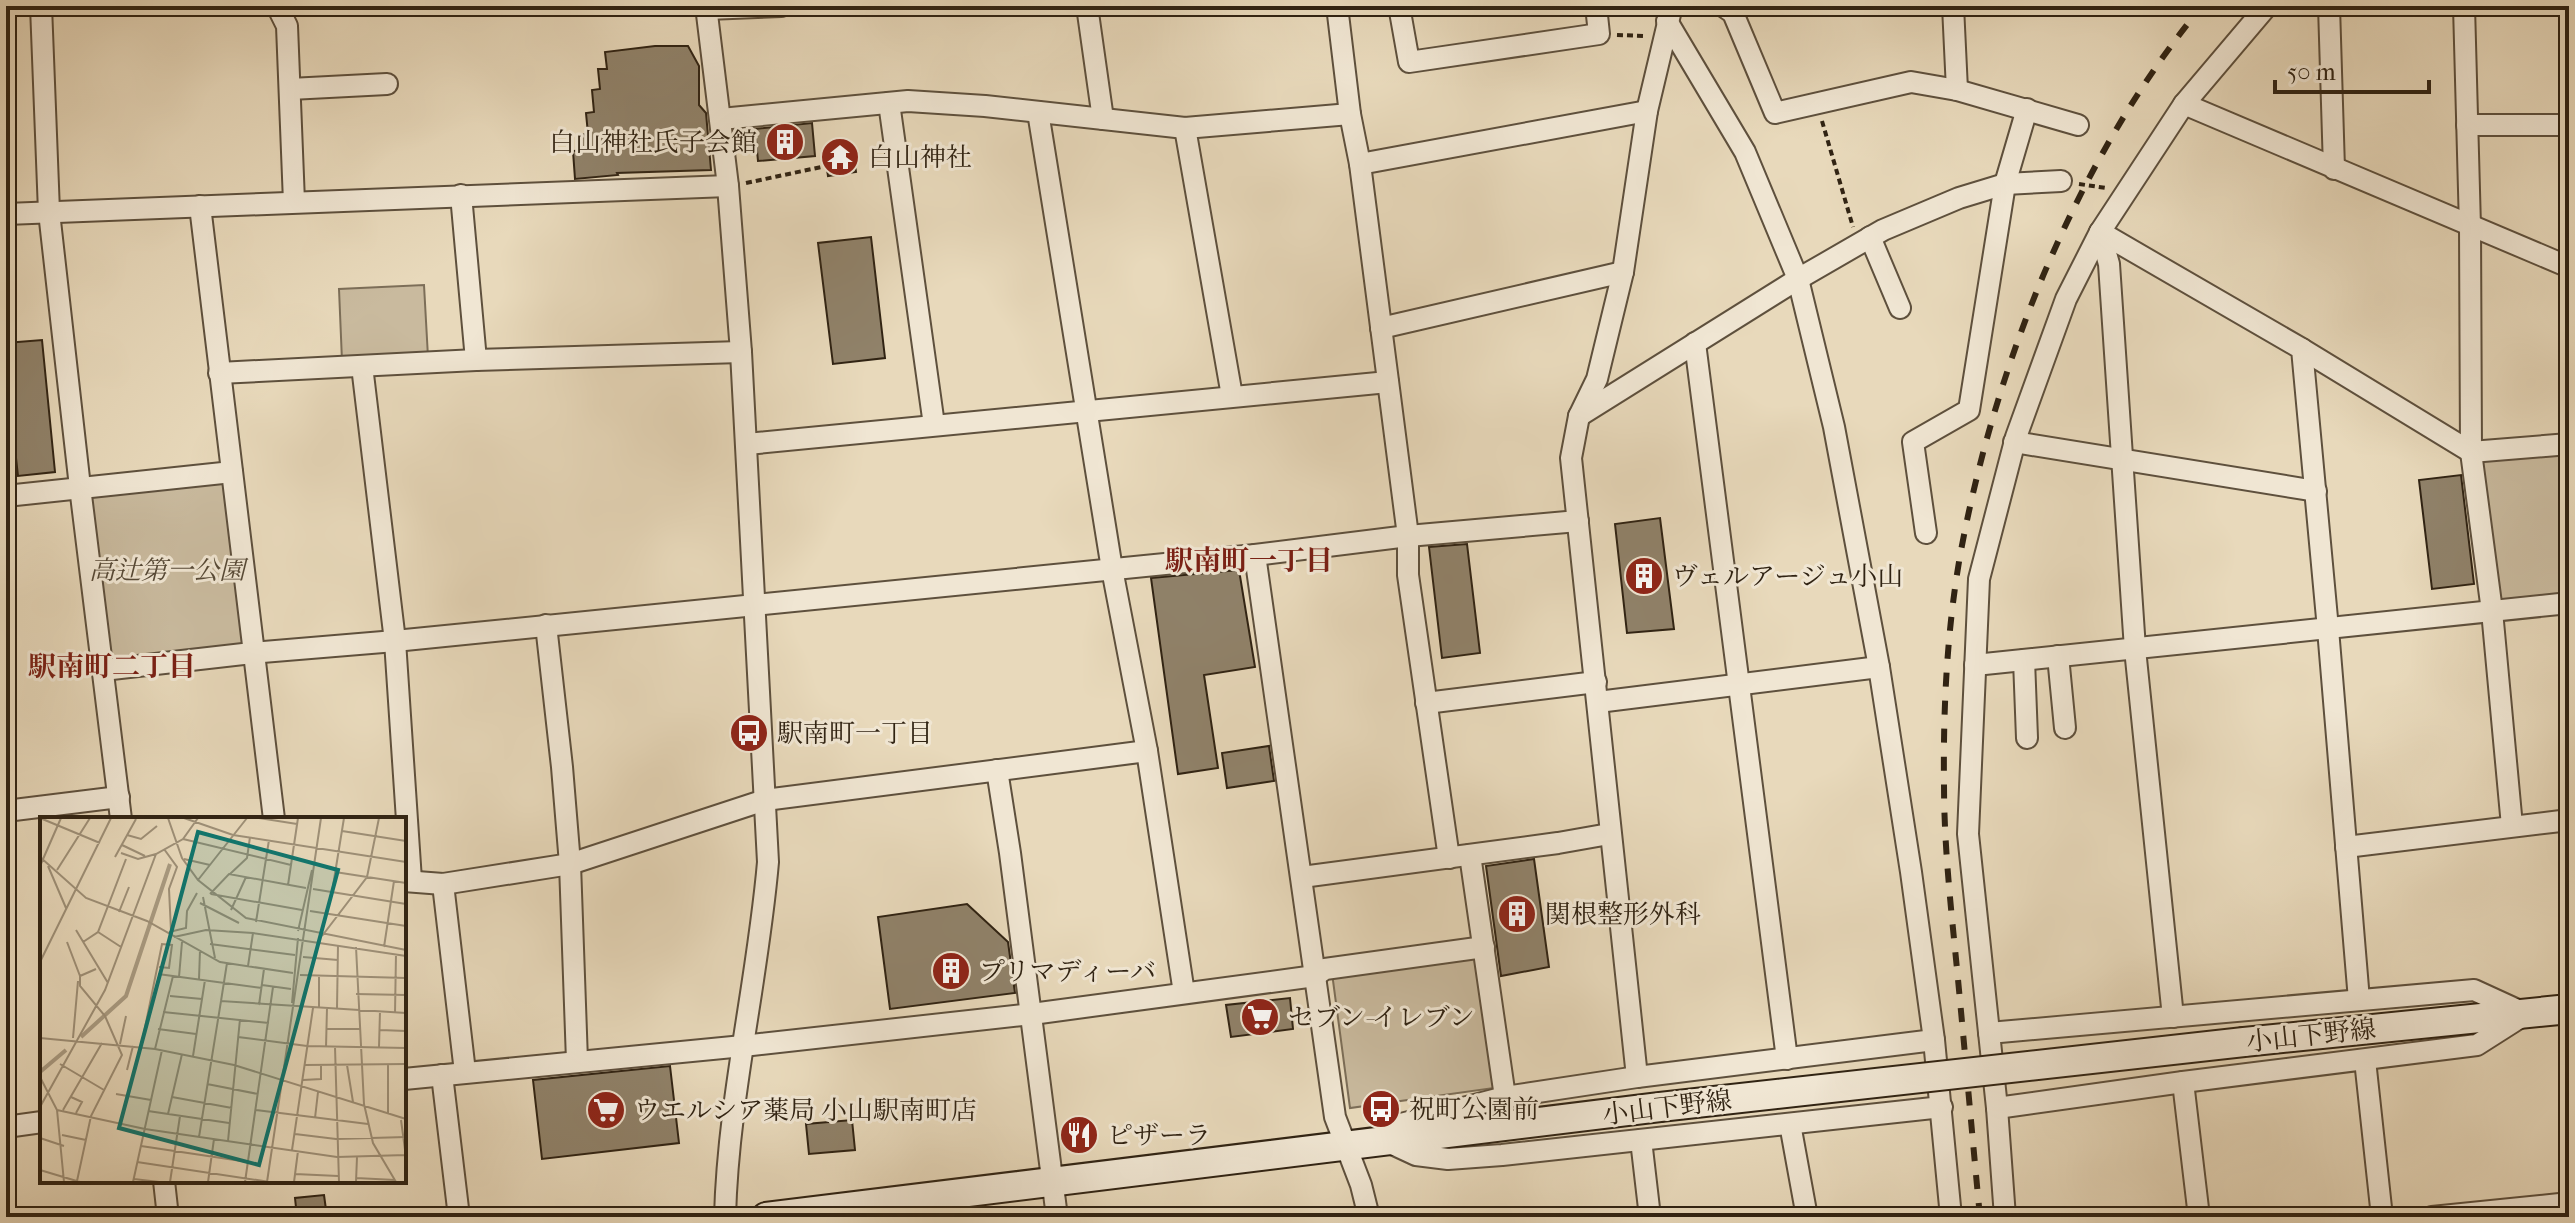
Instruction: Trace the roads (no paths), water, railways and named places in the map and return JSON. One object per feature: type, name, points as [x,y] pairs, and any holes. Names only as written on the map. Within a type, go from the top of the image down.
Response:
[{"type":"main road","name":"小山下野線","points":[[766,1217],[1660,1107],[2569,1009]]},
{"type":"street","points":[[41,6],[49,212],[121,817]]},
{"type":"street","points":[[277,6],[287,26],[294,202]]},
{"type":"street","points":[[725,1217],[726,1181],[768,862],[741,352],[728,186],[706,8],[781,6]]},
{"type":"street","points":[[1087,6],[1103,119]]},
{"type":"street","points":[[1337,6],[1408,536],[1408,575],[1449,858]]},
{"type":"street","points":[[1399,6],[1409,62],[1599,34],[1596,6]]},
{"type":"street","points":[[1723,6],[1733,13],[1775,113],[1911,82],[1957,90],[2078,125]]},
{"type":"street","points":[[1953,6],[1957,90]]},
{"type":"street","points":[[2005,1217],[1997,1108],[1968,834],[1979,579],[2014,442],[2066,299],[2100,232],[2184,104],[2267,6]]},
{"type":"street","points":[[2329,6],[2334,169]]},
{"type":"street","points":[[2464,6],[2470,227],[2471,452],[2492,611],[2512,826]]},
{"type":"street","points":[[1637,1077],[1571,458],[1579,416],[1597,379],[1623,272],[1647,111],[1668,22]]},
{"type":"street","points":[[1668,22],[1745,152],[1798,279],[1834,427],[1879,667],[1911,872],[1942,1107],[1951,1217]]},
{"type":"street","points":[[290,89],[387,84]]},
{"type":"street","points":[[721,119],[908,101],[1185,128],[1350,114]]},
{"type":"street","points":[[889,103],[934,425]]},
{"type":"street","points":[[2184,104],[2569,267]]},
{"type":"street","points":[[1926,533],[1913,442],[1969,410],[2005,184],[2027,109]]},
{"type":"street","points":[[1360,164],[1647,111]]},
{"type":"street","points":[[1038,112],[1112,569],[1147,751],[1184,993]]},
{"type":"street","points":[[2467,125],[2569,125]]},
{"type":"street","points":[[1185,128],[1232,396]]},
{"type":"street","points":[[1579,416],[1864,241],[1959,198],[2005,184],[2061,181]]},
{"type":"street","points":[[6,214],[728,186]]},
{"type":"street","points":[[461,195],[476,360]]},
{"type":"street","points":[[200,206],[274,817]]},
{"type":"street","points":[[2100,232],[2471,452],[2569,444]]},
{"type":"street","points":[[2100,232],[2109,264],[2135,649],[2173,1017]]},
{"type":"street","points":[[1864,241],[1900,308]]},
{"type":"street","points":[[1381,328],[1623,272]]},
{"type":"street","points":[[1695,343],[1787,1059]]},
{"type":"street","points":[[2302,349],[2359,1000]]},
{"type":"street","points":[[219,373],[476,360],[741,352]]},
{"type":"street","points":[[362,366],[395,641],[405,817]]},
{"type":"street","points":[[747,444],[1388,382]]},
{"type":"street","points":[[2014,442],[2316,491]]},
{"type":"street","points":[[6,496],[232,472]]},
{"type":"street","points":[[103,670],[1578,521]]},
{"type":"street","points":[[1255,555],[1335,1117],[1361,1185],[1369,1217]]},
{"type":"street","points":[[1975,665],[2569,603]]},
{"type":"street","points":[[546,625],[570,864],[577,1061]]},
{"type":"street","points":[[2058,656],[2065,728]]},
{"type":"street","points":[[2024,660],[2027,738]]},
{"type":"street","points":[[1426,703],[1739,686],[1879,667]]},
{"type":"street","points":[[406,843],[408,880],[443,884],[570,864],[765,800],[1147,751]]},
{"type":"street","points":[[997,770],[1057,1217]]},
{"type":"street","points":[[6,811],[119,797]]},
{"type":"street","points":[[2346,847],[2569,820]]},
{"type":"street","points":[[1302,877],[1609,834]]},
{"type":"street","points":[[1470,855],[1505,1097]]},
{"type":"street","points":[[443,884],[465,1072]]},
{"type":"street","points":[[406,1079],[1032,1014],[1315,976],[1325,969],[1484,947]]},
{"type":"street","points":[[1989,1033],[2474,990],[2525,1014]]},
{"type":"street","points":[[1997,1108],[2477,1045],[2525,1014]]},
{"type":"street","points":[[1934,1040],[1637,1077],[1505,1097],[1401,1124],[1388,1142],[1416,1155],[1448,1159],[1942,1107]]},
{"type":"street","points":[[2365,1060],[2382,1217]]},
{"type":"street","points":[[442,1075],[459,1217]]},
{"type":"street","points":[[2183,1082],[2199,1217]]},
{"type":"street","points":[[7,1121],[40,1122]]},
{"type":"street","points":[[1790,1124],[1807,1217]]},
{"type":"street","points":[[1641,1140],[1650,1217]]},
{"type":"street","points":[[164,1183],[168,1217]]},
{"type":"street","points":[[2432,1217],[2558,1208]]},
{"type":"railway","points":[[1980,1217],[1944,808],[1947,670],[1960,556],[1975,483],[1995,410],[2047,266],[2116,129],[2157,65],[2202,6]]},
{"type":"place","name":"白山神社氏子会館","points":[[785,142]]},
{"type":"place","name":"白山神社","points":[[840,157]]},
{"type":"place","name":"ヴェルアージュ小山","points":[[1644,576]]},
{"type":"place","name":"駅南町一丁目","points":[[749,733]]},
{"type":"place","name":"関根整形外科","points":[[1517,914]]},
{"type":"place","name":"プリマディーバ","points":[[951,971]]},
{"type":"place","name":"セブン-イレブン","points":[[1260,1017]]},
{"type":"place","name":"祝町公園前","points":[[1381,1109]]},
{"type":"place","name":"ウエルシア薬局 小山駅南町店","points":[[606,1110]]},
{"type":"place","name":"ピザーラ","points":[[1079,1135]]},
{"type":"district","name":"駅南町一丁目","points":[[1249,560]]},
{"type":"district","name":"駅南町二丁目","points":[[112,666]]},
{"type":"park label","name":"高辻第一公園","points":[[167,570]]}]
